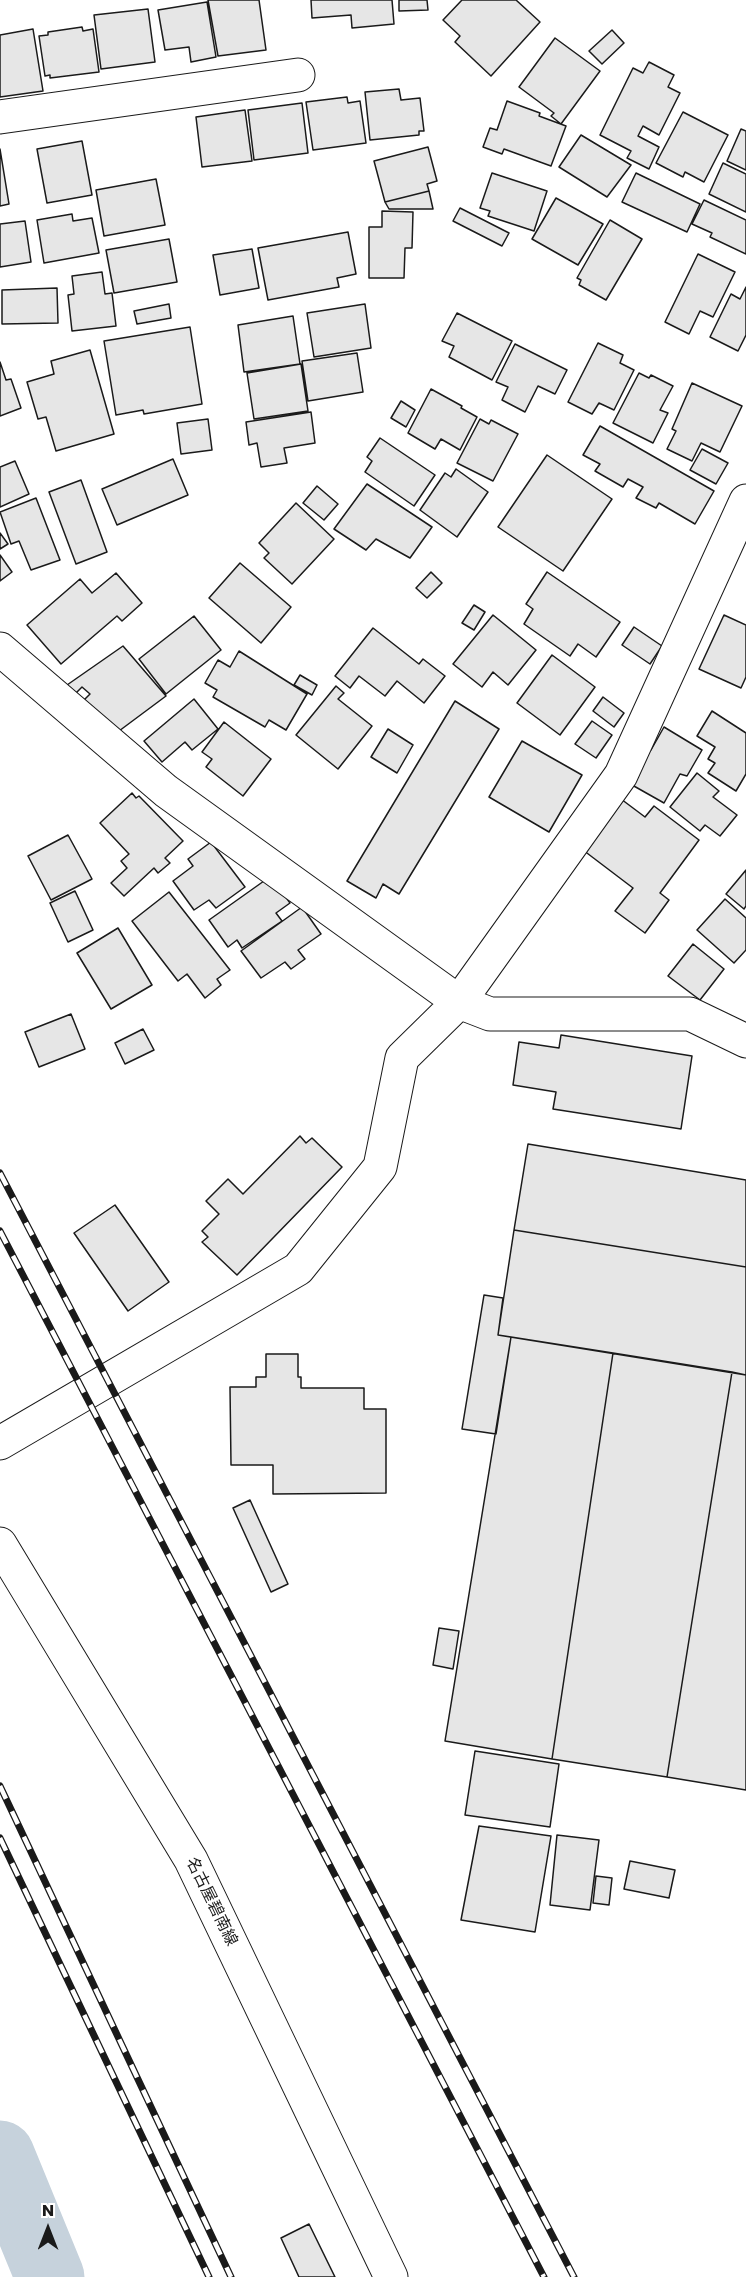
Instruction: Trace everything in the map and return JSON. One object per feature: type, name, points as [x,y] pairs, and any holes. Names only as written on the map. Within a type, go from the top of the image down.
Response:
[{"type":"street","points":[[0,117],[298,75]]},
{"type":"street","points":[[0,1443],[298,1269],[380,1167],[402,1058],[459,1002],[621,775],[746,501]]},
{"type":"street","points":[[0,650],[166,791],[459,1002],[490,1014],[690,1014],[746,1041]]},
{"type":"street","name":"名古屋碧南線","points":[[0,1544],[191,1860],[391,2277]]},
{"type":"building","points":[[208,0],[259,0],[266,50],[218,56]]},
{"type":"building","points":[[311,0],[392,0],[394,24],[352,28],[351,15],[312,18]]},
{"type":"building","points":[[399,0],[427,0],[428,10],[399,11]]},
{"type":"building","points":[[462,0],[516,0],[540,22],[491,76],[455,42],[460,36],[443,20]]},
{"type":"building","points":[[207,2],[216,57],[191,62],[189,47],[165,50],[158,10]]},
{"type":"building","points":[[148,9],[155,62],[101,69],[94,15]]},
{"type":"building","points":[[82,27],[83,31],[93,29],[99,72],[50,78],[50,75],[45,76],[39,36],[48,35],[48,32]]},
{"type":"building","points":[[33,29],[43,91],[0,97],[0,35]]},
{"type":"building","points":[[612,30],[624,43],[602,64],[589,51]]},
{"type":"building","points":[[555,38],[600,71],[561,124],[551,116],[554,113],[519,87]]},
{"type":"building","points":[[649,62],[674,75],[668,87],[680,93],[659,135],[643,126],[638,136],[659,147],[649,169],[627,158],[631,151],[600,135],[633,68],[643,73]]},
{"type":"building","points":[[399,89],[401,100],[420,98],[424,131],[419,131],[419,135],[370,140],[365,92]]},
{"type":"building","points":[[347,97],[348,103],[360,101],[366,143],[313,150],[306,102]]},
{"type":"building","points":[[507,101],[540,113],[539,116],[566,126],[551,166],[504,149],[502,154],[483,147],[490,128],[497,130]]},
{"type":"building","points":[[302,103],[308,153],[254,160],[248,110]]},
{"type":"building","points":[[245,110],[252,161],[202,167],[196,117]]},
{"type":"building","points":[[683,112],[728,135],[704,182],[685,172],[683,177],[656,163]]},
{"type":"building","points":[[741,129],[746,131],[746,170],[727,161]]},
{"type":"building","points":[[581,135],[631,165],[607,197],[559,167]]},
{"type":"building","points":[[82,141],[92,195],[47,203],[37,149]]},
{"type":"building","points":[[428,147],[437,181],[427,184],[429,191],[385,202],[374,161]]},
{"type":"building","points":[[0,149],[9,204],[0,206]]},
{"type":"building","points":[[723,163],[746,174],[746,212],[709,194]]},
{"type":"building","points":[[492,173],[547,191],[534,231],[488,216],[490,211],[480,208]]},
{"type":"building","points":[[636,173],[700,204],[687,232],[622,202]]},
{"type":"building","points":[[156,179],[165,225],[104,236],[96,190]]},
{"type":"building","points":[[429,191],[433,209],[389,209],[385,202]]},
{"type":"building","points":[[556,198],[603,224],[578,265],[532,239]]},
{"type":"building","points":[[704,200],[746,220],[746,254],[710,237],[712,233],[692,224]]},
{"type":"building","points":[[460,208],[509,233],[502,246],[453,221]]},
{"type":"building","points":[[382,211],[413,212],[412,248],[405,248],[404,278],[369,278],[369,227],[382,227]]},
{"type":"building","points":[[72,214],[73,221],[92,218],[99,253],[44,263],[37,220]]},
{"type":"building","points":[[610,220],[642,239],[606,300],[579,285],[581,280],[577,278]]},
{"type":"building","points":[[25,221],[31,262],[0,267],[0,224]]},
{"type":"building","points":[[348,232],[356,274],[337,278],[339,287],[268,300],[258,248]]},
{"type":"building","points":[[169,239],[177,282],[114,293],[106,250]]},
{"type":"building","points":[[252,249],[259,288],[220,295],[213,255]]},
{"type":"building","points":[[698,254],[735,272],[713,317],[700,311],[689,334],[665,322]]},
{"type":"building","points":[[102,272],[105,294],[112,293],[116,326],[72,331],[68,295],[74,294],[72,276]]},
{"type":"building","points":[[746,287],[746,335],[738,351],[710,337],[731,294],[740,299]]},
{"type":"building","points":[[57,288],[58,323],[2,324],[2,290]]},
{"type":"building","points":[[169,304],[171,318],[137,324],[134,311]]},
{"type":"building","points":[[365,304],[371,348],[314,357],[307,313]]},
{"type":"building","points":[[457,313],[512,341],[492,380],[449,357],[454,346],[442,341]]},
{"type":"building","points":[[293,316],[300,364],[244,372],[238,325]]},
{"type":"building","points":[[190,327],[202,404],[144,414],[143,410],[116,415],[104,341]]},
{"type":"building","points":[[598,343],[623,355],[620,363],[634,370],[614,410],[599,403],[592,414],[568,402]]},
{"type":"building","points":[[515,344],[567,370],[555,394],[538,386],[525,412],[502,400],[508,387],[496,382]]},
{"type":"building","points":[[90,350],[114,434],[56,451],[46,417],[38,419],[27,382],[54,374],[51,361]]},
{"type":"building","points":[[357,353],[363,392],[308,401],[302,361]]},
{"type":"building","points":[[0,362],[6,380],[11,379],[21,408],[0,416]]},
{"type":"building","points":[[301,364],[308,411],[254,419],[247,373]]},
{"type":"building","points":[[639,373],[649,378],[651,375],[673,386],[660,410],[668,413],[653,443],[613,423]]},
{"type":"building","points":[[692,383],[742,406],[720,452],[701,443],[692,461],[667,449],[676,431],[672,429]]},
{"type":"building","points":[[431,389],[477,417],[460,450],[441,439],[435,449],[408,433]]},
{"type":"building","points":[[401,401],[415,410],[406,427],[391,418]]},
{"type":"building","points":[[311,412],[315,443],[284,448],[287,463],[261,467],[257,443],[249,445],[246,422]]},
{"type":"building","points":[[208,419],[212,450],[181,454],[177,423]]},
{"type":"building","points":[[480,419],[489,424],[491,420],[518,434],[493,481],[457,463]]},
{"type":"building","points":[[600,426],[714,491],[695,524],[659,503],[656,508],[636,498],[643,487],[628,479],[623,487],[595,471],[600,464],[583,455]]},
{"type":"building","points":[[380,438],[435,475],[414,506],[365,472],[372,461],[367,457]]},
{"type":"building","points":[[702,449],[728,463],[716,484],[690,470]]},
{"type":"building","points":[[547,455],[612,499],[563,571],[498,527]]},
{"type":"building","points":[[173,459],[188,495],[117,525],[102,489]]},
{"type":"building","points":[[15,461],[29,494],[0,507],[0,467]]},
{"type":"building","points":[[456,469],[488,492],[457,537],[420,510],[445,473],[451,477]]},
{"type":"building","points":[[81,480],[107,552],[76,564],[49,492]]},
{"type":"building","points":[[367,484],[432,527],[410,558],[376,539],[366,550],[334,529]]},
{"type":"building","points":[[317,486],[338,504],[324,520],[303,503]]},
{"type":"building","points":[[36,498],[60,560],[31,570],[19,541],[11,544],[0,512]]},
{"type":"building","points":[[296,503],[334,539],[292,584],[264,558],[269,553],[259,543]]},
{"type":"building","points":[[0,533],[8,544],[0,549]]},
{"type":"building","points":[[0,555],[12,572],[0,581]]},
{"type":"building","points":[[240,563],[291,607],[261,643],[209,598]]},
{"type":"building","points":[[431,572],[442,583],[427,598],[416,588]]},
{"type":"building","points":[[547,572],[620,622],[596,657],[578,644],[570,656],[524,624],[533,609],[526,604]]},
{"type":"building","points":[[116,573],[142,603],[122,621],[117,616],[61,664],[27,625],[80,579],[92,593]]},
{"type":"building","points":[[474,605],[485,612],[474,630],[462,623]]},
{"type":"building","points":[[493,615],[536,650],[508,685],[493,672],[482,687],[453,664]]},
{"type":"building","points":[[724,615],[746,625],[746,677],[741,688],[699,669]]},
{"type":"building","points":[[194,616],[221,650],[166,694],[139,659]]},
{"type":"building","points":[[634,627],[662,646],[650,664],[622,645]]},
{"type":"building","points":[[373,628],[419,664],[423,659],[445,676],[424,703],[397,681],[385,696],[359,676],[350,688],[335,676]]},
{"type":"building","points":[[123,646],[166,696],[119,731],[84,700],[90,694],[82,687],[76,693],[67,685]]},
{"type":"building","points":[[239,651],[307,694],[286,730],[269,720],[265,727],[213,697],[217,690],[205,683],[218,660],[230,667]]},
{"type":"building","points":[[552,655],[595,687],[560,735],[517,703]]},
{"type":"building","points":[[300,675],[317,685],[312,695],[294,685]]},
{"type":"building","points":[[336,686],[344,693],[338,699],[372,726],[338,769],[296,735]]},
{"type":"building","points":[[603,697],[624,713],[614,727],[593,711]]},
{"type":"building","points":[[194,699],[218,729],[192,750],[185,742],[162,762],[144,741]]},
{"type":"building","points":[[455,701],[499,729],[399,894],[383,884],[376,898],[347,881]]},
{"type":"building","points":[[712,711],[746,733],[746,774],[736,791],[708,773],[715,763],[708,759],[715,747],[697,736]]},
{"type":"building","points":[[592,721],[612,735],[596,758],[575,744]]},
{"type":"building","points":[[224,722],[271,759],[243,796],[206,767],[212,759],[202,752]]},
{"type":"building","points":[[664,727],[702,750],[687,776],[680,774],[664,803],[625,781],[644,747],[651,750]]},
{"type":"building","points":[[388,729],[413,745],[397,773],[371,757]]},
{"type":"building","points":[[522,741],[582,775],[549,832],[489,797]]},
{"type":"building","points":[[697,773],[719,791],[713,797],[737,815],[720,836],[705,825],[700,831],[670,807]]},
{"type":"building","points":[[132,793],[136,798],[139,796],[183,841],[165,858],[170,863],[158,873],[154,868],[124,896],[111,883],[127,868],[121,861],[129,854],[100,823]]},
{"type":"building","points":[[617,796],[645,817],[654,806],[699,840],[660,893],[669,900],[645,933],[615,911],[633,888],[579,847]]},
{"type":"building","points":[[68,835],[92,879],[51,900],[28,856]]},
{"type":"building","points":[[211,842],[245,887],[216,908],[209,900],[194,910],[173,881],[193,866],[188,859]]},
{"type":"building","points":[[746,870],[746,906],[744,909],[726,894]]},
{"type":"building","points":[[271,876],[290,903],[276,913],[282,921],[242,948],[237,940],[228,947],[209,920]]},
{"type":"building","points":[[75,891],[93,930],[68,942],[50,903]]},
{"type":"building","points":[[169,892],[230,970],[217,979],[221,985],[205,998],[187,974],[178,981],[132,921]]},
{"type":"building","points":[[725,899],[746,918],[746,950],[734,963],[697,930]]},
{"type":"building","points":[[302,907],[321,934],[298,950],[305,959],[291,969],[285,962],[261,978],[241,951]]},
{"type":"building","points":[[118,928],[152,985],[111,1009],[77,953]]},
{"type":"building","points":[[693,944],[724,969],[700,1000],[668,976]]},
{"type":"building","points":[[71,1014],[85,1049],[39,1067],[25,1032]]},
{"type":"building","points":[[143,1029],[154,1050],[125,1064],[115,1043]]},
{"type":"building","points":[[561,1035],[692,1056],[681,1129],[553,1109],[556,1092],[513,1085],[519,1042],[559,1048]]},
{"type":"building","points":[[300,1136],[306,1143],[312,1138],[342,1167],[237,1275],[202,1242],[208,1237],[202,1231],[219,1214],[206,1201],[228,1179],[243,1194]]},
{"type":"building","points":[[528,1144],[746,1180],[746,1267],[514,1230]]},
{"type":"building","points":[[115,1205],[169,1282],[128,1311],[74,1233]]},
{"type":"building","points":[[514,1230],[746,1267],[746,1375],[498,1335]]},
{"type":"building","points":[[484,1295],[503,1298],[498,1335],[511,1337],[496,1434],[462,1429]]},
{"type":"building","points":[[511,1337],[613,1353],[552,1759],[445,1741]]},
{"type":"building","points":[[613,1353],[732,1372],[667,1777],[552,1759]]},
{"type":"building","points":[[266,1354],[298,1354],[298,1377],[301,1377],[301,1388],[364,1388],[364,1409],[386,1409],[386,1493],[273,1494],[273,1465],[231,1465],[230,1387],[256,1387],[256,1377],[266,1377]]},
{"type":"building","points":[[732,1372],[746,1375],[746,1790],[667,1777]]},
{"type":"building","points":[[250,1500],[288,1584],[271,1592],[233,1508]]},
{"type":"building","points":[[439,1628],[459,1631],[453,1669],[433,1665]]},
{"type":"building","points":[[475,1751],[559,1764],[550,1827],[465,1815]]},
{"type":"building","points":[[479,1826],[551,1836],[535,1932],[461,1920]]},
{"type":"building","points":[[557,1835],[599,1840],[590,1910],[550,1905]]},
{"type":"building","points":[[630,1861],[675,1870],[669,1898],[624,1889]]},
{"type":"building","points":[[596,1876],[612,1878],[609,1905],[593,1903]]},
{"type":"building","points":[[309,2224],[335,2277],[299,2277],[281,2238]]},
{"type":"waterway","points":[[0,2155],[50,2277]]},
{"type":"railway","points":[[0,1173],[574,2277]]},
{"type":"railway","points":[[0,1231],[544,2277]]},
{"type":"railway","points":[[0,1786],[231,2277]]},
{"type":"railway","points":[[0,1838],[209,2277]]}]
